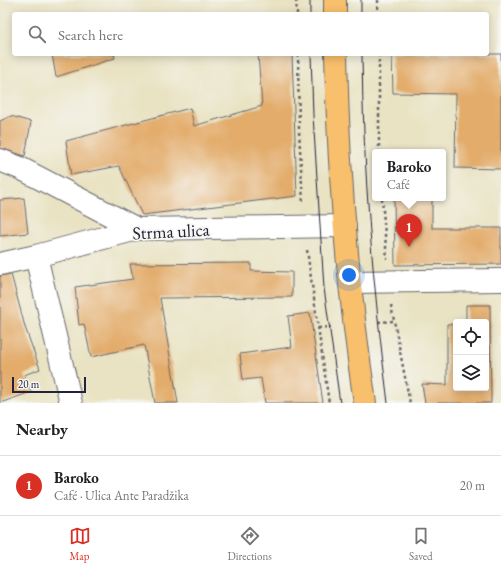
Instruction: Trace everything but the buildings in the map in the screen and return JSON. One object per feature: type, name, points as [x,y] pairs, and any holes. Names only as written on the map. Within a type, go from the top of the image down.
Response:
[{"type":"main road","points":[[335,0],[335,12]]},
{"type":"main road","points":[[336,56],[345,226],[350,282],[365,403]]},
{"type":"street","points":[[0,160],[20,168],[137,229]]},
{"type":"street","name":"Strma ulica","points":[[0,264],[137,229],[345,226]]},
{"type":"street","points":[[36,256],[71,403]]},
{"type":"street","points":[[350,282],[501,280]]},
{"type":"path","points":[[296,0],[297,12]]},
{"type":"path","points":[[378,0],[378,12]]},
{"type":"path","points":[[379,56],[379,149]]},
{"type":"tram line","points":[[310,0],[310,12]]},
{"type":"tram line","points":[[361,0],[361,12]]},
{"type":"tram line","points":[[311,56],[313,115],[324,288],[340,403]]},
{"type":"tram line","points":[[362,56],[364,142],[373,272],[388,403]]},
{"type":"place","name":"Baroko","points":[[409,247]]}]
